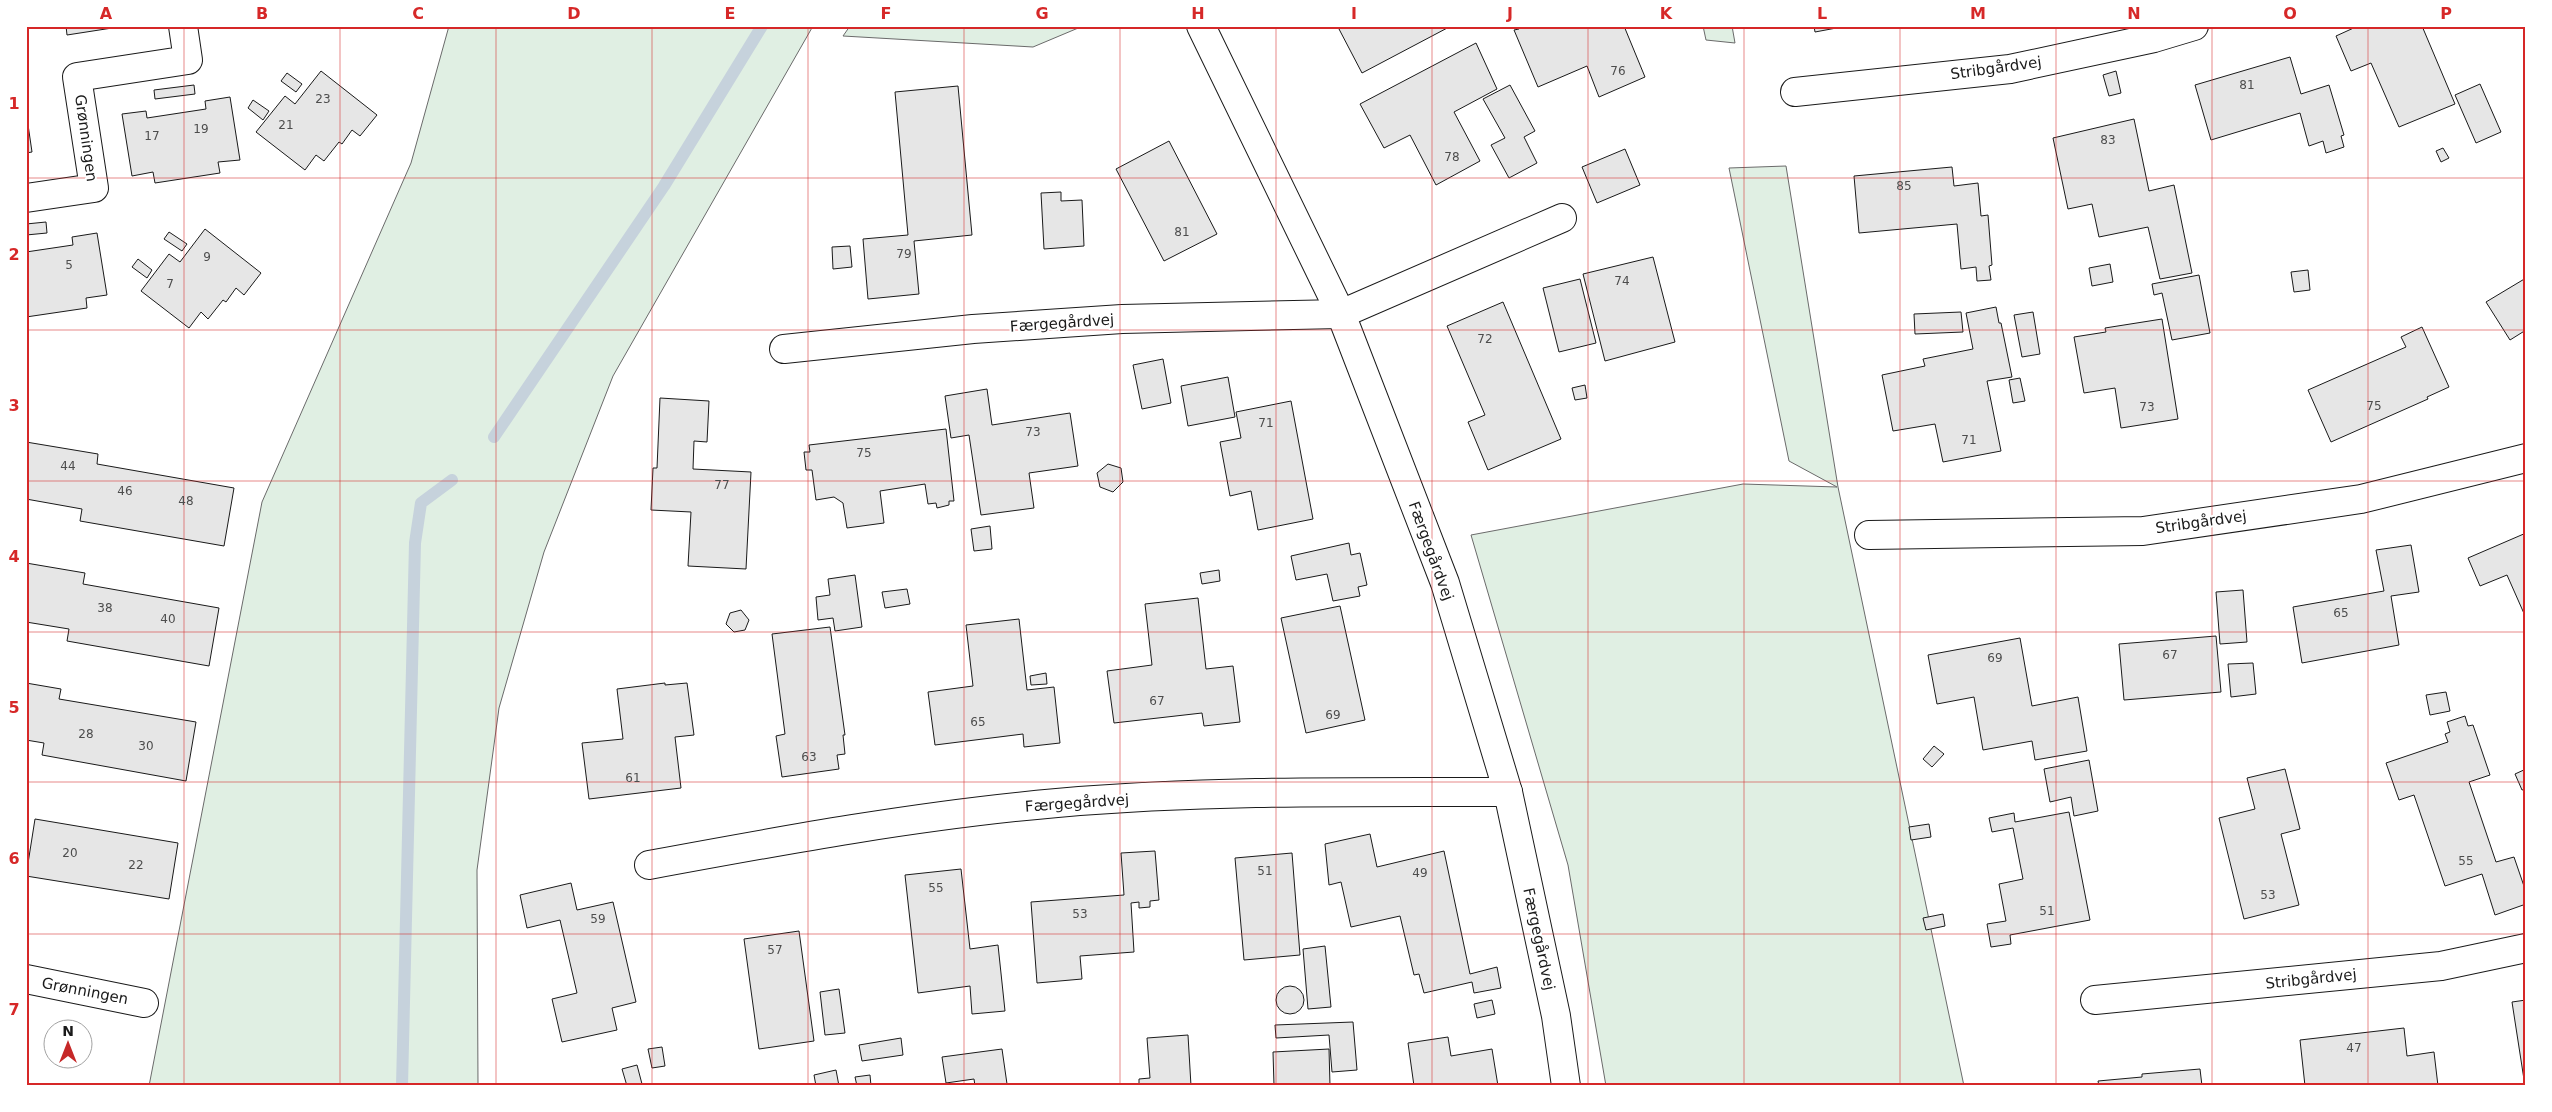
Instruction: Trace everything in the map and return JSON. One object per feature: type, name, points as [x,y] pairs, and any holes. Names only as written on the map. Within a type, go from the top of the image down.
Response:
[{"type":"street","name":"Grønningen","points":[[26,198],[94,188],[77,77],[188,60],[183,26]]},
{"type":"street","name":"Færgegårdvej","points":[[1201,26],[1340,314],[1445,583],[1508,792],[1556,1016],[1566,1086]]},
{"type":"street","name":"Stribgårdvej","points":[[1795,92],[2010,69],[2154,38],[2194,26]]},
{"type":"street","name":"Færgegårdvej","points":[[784,349],[973,329],[1122,318],[1340,314],[1562,218]]},
{"type":"street","name":"Stribgårdvej","points":[[1869,535],[2143,531],[2361,499],[2526,458]]},
{"type":"street","name":"Færgegårdvej","points":[[649,865],[843,829],[1057,803],[1281,791],[1508,792]]},
{"type":"street","name":"Stribgårdvej","points":[[2095,1000],[2441,966],[2526,948]]},
{"type":"street","name":"Grønningen","points":[[26,979],[144,1003]]},
{"type":"green space","points":[[449,26],[813,26],[613,376],[544,552],[499,708],[477,870],[478,1086],[149,1086],[262,502],[411,163]]},
{"type":"green space","points":[[850,26],[1083,26],[1033,47],[843,36]]},
{"type":"green space","points":[[1703,26],[1732,26],[1735,43],[1706,40]]},
{"type":"green space","points":[[1786,166],[1838,487],[1964,1086],[1606,1086],[1568,865],[1471,535],[1743,484],[1837,487],[1789,461],[1729,168]]},
{"type":"building","points":[[66,26],[125,26],[67,35]]},
{"type":"building","points":[[1345,26],[1451,26],[1362,73],[1339,29]]},
{"type":"building","points":[[1518,26],[1624,26],[1645,77],[1599,97],[1587,66],[1538,87],[1514,30],[1519,29]]},
{"type":"building","points":[[1814,26],[1847,26],[1815,32]]},
{"type":"building","points":[[2358,26],[2422,26],[2455,104],[2399,127],[2371,63],[2351,71],[2336,36]]},
{"type":"building","points":[[1476,43],[1497,89],[1454,112],[1480,161],[1436,185],[1410,135],[1384,148],[1360,104]]},
{"type":"building","points":[[2290,57],[2301,94],[2329,85],[2344,135],[2341,136],[2344,147],[2326,153],[2323,141],[2309,146],[2300,113],[2211,140],[2195,85]]},
{"type":"building","points":[[321,71],[377,115],[360,136],[352,130],[342,144],[339,142],[324,161],[316,155],[305,170],[256,132],[285,96],[295,104]]},
{"type":"building","points":[[2116,71],[2121,93],[2109,96],[2103,75]]},
{"type":"building","points":[[287,73],[302,84],[296,92],[281,81]]},
{"type":"building","points":[[2480,84],[2501,132],[2476,143],[2455,95]]},
{"type":"building","points":[[194,85],[195,94],[155,99],[154,90]]},
{"type":"building","points":[[1510,85],[1535,131],[1524,137],[1537,163],[1509,178],[1491,145],[1505,138],[1483,99]]},
{"type":"building","points":[[958,86],[972,235],[914,241],[919,294],[868,299],[863,239],[908,235],[895,92]]},
{"type":"building","points":[[230,97],[240,160],[218,162],[220,173],[155,183],[153,172],[132,176],[122,114],[146,111],[147,118],[206,109],[205,101]]},
{"type":"building","points":[[253,100],[269,111],[263,120],[248,108]]},
{"type":"building","points":[[26,111],[32,152],[26,153]]},
{"type":"building","points":[[2134,119],[2149,191],[2174,185],[2192,273],[2160,279],[2148,227],[2099,237],[2092,204],[2068,209],[2053,138]]},
{"type":"building","points":[[1169,141],[1217,234],[1164,261],[1116,169]]},
{"type":"building","points":[[2443,148],[2449,158],[2441,162],[2436,151]]},
{"type":"building","points":[[1625,149],[1640,185],[1597,203],[1582,167]]},
{"type":"building","points":[[1952,167],[1954,186],[1978,183],[1981,216],[1988,215],[1992,265],[1989,266],[1991,280],[1977,281],[1976,267],[1961,269],[1957,224],[1859,233],[1854,176]]},
{"type":"building","points":[[1061,192],[1061,201],[1082,200],[1084,246],[1044,249],[1041,193]]},
{"type":"building","points":[[46,222],[47,233],[26,235],[26,224]]},
{"type":"building","points":[[205,229],[261,273],[244,295],[236,288],[226,302],[223,300],[208,319],[201,312],[189,328],[141,291],[169,254],[180,262]]},
{"type":"building","points":[[169,232],[187,244],[182,251],[164,239]]},
{"type":"building","points":[[97,233],[107,295],[86,298],[87,308],[26,317],[26,252],[73,245],[72,237]]},
{"type":"building","points":[[850,246],[852,267],[833,269],[832,247]]},
{"type":"building","points":[[1653,257],[1675,342],[1605,361],[1583,274]]},
{"type":"building","points":[[138,259],[152,270],[147,278],[132,267]]},
{"type":"building","points":[[2110,264],[2113,282],[2092,286],[2089,268]]},
{"type":"building","points":[[2308,270],[2310,290],[2294,292],[2291,272]]},
{"type":"building","points":[[2199,275],[2210,333],[2172,340],[2162,293],[2154,295],[2152,284]]},
{"type":"building","points":[[2526,278],[2526,330],[2510,340],[2486,302]]},
{"type":"building","points":[[1580,279],[1596,343],[1559,352],[1543,288]]},
{"type":"building","points":[[1503,302],[1561,439],[1488,470],[1468,422],[1485,415],[1447,326]]},
{"type":"building","points":[[1996,307],[2012,377],[1987,381],[2001,451],[1943,462],[1935,424],[1893,431],[1882,375],[1925,366],[1923,359],[1973,349],[1966,313]]},
{"type":"building","points":[[1961,312],[1963,332],[1915,334],[1914,314]]},
{"type":"building","points":[[2033,312],[2040,354],[2022,357],[2014,315]]},
{"type":"building","points":[[2162,319],[2178,419],[2121,428],[2115,388],[2084,393],[2074,337],[2106,332],[2105,328]]},
{"type":"building","points":[[2422,327],[2449,387],[2427,397],[2428,399],[2331,442],[2308,390],[2406,347],[2401,337]]},
{"type":"building","points":[[1163,359],[1171,403],[1142,409],[1133,365]]},
{"type":"building","points":[[1228,377],[1235,417],[1188,426],[1181,386]]},
{"type":"building","points":[[2020,378],[2025,401],[2013,403],[2009,380]]},
{"type":"building","points":[[1585,385],[1587,398],[1575,400],[1572,388]]},
{"type":"building","points":[[987,389],[992,425],[1070,413],[1078,466],[1029,473],[1034,508],[981,515],[969,435],[951,438],[945,396]]},
{"type":"building","points":[[660,398],[709,401],[707,442],[694,441],[693,469],[751,472],[746,569],[688,566],[691,512],[651,510],[653,468],[657,468]]},
{"type":"building","points":[[1291,401],[1313,519],[1258,530],[1251,491],[1230,496],[1220,442],[1241,438],[1236,412]]},
{"type":"building","points":[[946,429],[954,501],[949,501],[949,505],[937,508],[936,503],[928,504],[925,484],[880,491],[884,523],[847,528],[843,503],[834,497],[816,500],[812,470],[806,470],[804,452],[810,452],[809,445]]},
{"type":"building","points":[[26,442],[98,454],[97,464],[234,488],[224,546],[80,521],[82,509],[26,499]]},
{"type":"building","points":[[1108,464],[1121,468],[1123,482],[1113,492],[1100,487],[1097,473]]},
{"type":"building","points":[[990,526],[992,549],[974,551],[971,529]]},
{"type":"building","points":[[2526,533],[2526,618],[2507,575],[2480,586],[2468,558]]},
{"type":"building","points":[[1349,543],[1351,555],[1360,553],[1367,585],[1358,587],[1360,596],[1333,601],[1327,574],[1296,580],[1291,556]]},
{"type":"building","points":[[2411,545],[2419,592],[2391,596],[2399,645],[2302,663],[2293,607],[2384,591],[2376,550]]},
{"type":"building","points":[[26,563],[85,573],[83,584],[219,608],[209,666],[67,641],[69,629],[26,622]]},
{"type":"building","points":[[1219,570],[1220,581],[1202,584],[1200,573]]},
{"type":"building","points":[[855,575],[862,627],[835,631],[833,618],[818,620],[816,597],[830,595],[828,579]]},
{"type":"building","points":[[907,589],[910,604],[885,608],[882,592]]},
{"type":"building","points":[[2243,590],[2247,642],[2220,644],[2216,592]]},
{"type":"building","points":[[1198,598],[1206,669],[1233,666],[1240,722],[1204,726],[1202,713],[1114,723],[1107,671],[1152,665],[1145,604]]},
{"type":"building","points":[[1340,606],[1365,720],[1306,733],[1281,618]]},
{"type":"building","points":[[741,610],[749,620],[745,630],[734,632],[726,624],[730,613]]},
{"type":"building","points":[[1019,619],[1027,690],[1054,687],[1060,743],[1024,747],[1023,734],[935,745],[928,692],[973,686],[966,625]]},
{"type":"building","points":[[830,627],[845,735],[843,735],[845,754],[837,755],[839,769],[782,777],[776,736],[785,734],[772,634]]},
{"type":"building","points":[[2216,636],[2221,692],[2124,700],[2119,644]]},
{"type":"building","points":[[2020,638],[2032,706],[2078,697],[2087,751],[2035,760],[2032,741],[1983,750],[1974,697],[1937,704],[1928,655]]},
{"type":"building","points":[[2253,663],[2256,694],[2231,697],[2228,664]]},
{"type":"building","points":[[1046,673],[1047,684],[1031,685],[1030,676]]},
{"type":"building","points":[[26,683],[61,689],[59,699],[196,722],[186,781],[42,755],[44,743],[26,740]]},
{"type":"building","points":[[665,683],[665,685],[687,683],[694,735],[675,737],[681,788],[589,799],[582,743],[623,739],[617,689]]},
{"type":"building","points":[[2446,692],[2450,711],[2430,715],[2426,695]]},
{"type":"building","points":[[2465,716],[2468,726],[2473,725],[2490,775],[2469,782],[2496,862],[2514,857],[2526,892],[2526,904],[2495,915],[2482,874],[2445,886],[2414,795],[2399,800],[2386,763],[2448,742],[2445,734],[2450,732],[2447,722]]},
{"type":"building","points":[[1934,746],[1944,754],[1932,767],[1923,759]]},
{"type":"building","points":[[2089,760],[2098,811],[2074,816],[2071,797],[2050,802],[2044,769]]},
{"type":"building","points":[[2285,769],[2300,829],[2281,834],[2299,905],[2244,919],[2219,818],[2255,809],[2247,778]]},
{"type":"building","points":[[2526,769],[2526,789],[2522,790],[2515,774]]},
{"type":"building","points":[[2069,812],[2090,920],[2010,935],[2011,944],[1991,947],[1987,924],[2006,921],[1999,884],[2023,879],[2013,828],[1992,832],[1989,818],[2014,813],[2015,822]]},
{"type":"building","points":[[35,819],[178,843],[169,899],[26,876]]},
{"type":"building","points":[[1929,824],[1931,837],[1911,840],[1909,827]]},
{"type":"building","points":[[1370,834],[1377,867],[1444,851],[1470,974],[1497,967],[1501,988],[1474,993],[1472,982],[1424,993],[1419,974],[1414,975],[1400,916],[1351,927],[1341,882],[1329,885],[1325,844]]},
{"type":"building","points":[[1155,851],[1159,900],[1150,901],[1150,907],[1139,908],[1139,902],[1131,903],[1134,952],[1080,956],[1082,979],[1037,983],[1031,902],[1124,895],[1121,853]]},
{"type":"building","points":[[1292,853],[1300,955],[1244,960],[1235,858]]},
{"type":"building","points":[[961,869],[970,949],[998,945],[1005,1011],[972,1014],[970,986],[918,993],[905,875]]},
{"type":"building","points":[[571,883],[577,910],[613,902],[636,1002],[612,1008],[617,1030],[562,1042],[552,999],[577,993],[560,920],[527,928],[520,895]]},
{"type":"building","points":[[1943,914],[1945,926],[1926,930],[1923,918]]},
{"type":"building","points":[[799,931],[814,1041],[759,1049],[744,939]]},
{"type":"building","points":[[1325,946],[1331,1007],[1308,1009],[1303,949]]},
{"type":"building","points":[[1290,986],[1300,990],[1304,1000],[1300,1010],[1290,1014],[1280,1010],[1276,1000],[1280,990]]},
{"type":"building","points":[[839,989],[845,1033],[825,1035],[820,992]]},
{"type":"building","points":[[1492,1000],[1495,1014],[1477,1018],[1474,1004]]},
{"type":"building","points":[[2526,1000],[2526,1086],[2525,1086],[2512,1002]]},
{"type":"building","points":[[1353,1022],[1357,1070],[1332,1072],[1329,1035],[1276,1038],[1275,1025]]},
{"type":"building","points":[[2404,1028],[2407,1056],[2434,1052],[2438,1086],[2305,1086],[2300,1040]]},
{"type":"building","points":[[1188,1035],[1191,1086],[1129,1086],[1139,1085],[1139,1079],[1150,1078],[1147,1038]]},
{"type":"building","points":[[1448,1037],[1451,1056],[1492,1049],[1498,1086],[1414,1086],[1408,1043]]},
{"type":"building","points":[[901,1038],[903,1055],[862,1061],[859,1045]]},
{"type":"building","points":[[662,1047],[665,1066],[652,1068],[648,1049]]},
{"type":"building","points":[[1002,1049],[1007,1084],[975,1086],[974,1079],[946,1083],[942,1057]]},
{"type":"building","points":[[1329,1049],[1330,1086],[1274,1086],[1273,1052]]},
{"type":"building","points":[[637,1065],[642,1084],[627,1086],[622,1069]]},
{"type":"building","points":[[2200,1069],[2202,1086],[2099,1086],[2098,1081],[2142,1077],[2142,1074]]},
{"type":"building","points":[[836,1070],[839,1086],[816,1086],[814,1075]]},
{"type":"building","points":[[870,1075],[871,1086],[857,1086],[855,1077]]},
{"type":"waterway","points":[[494,437],[664,186],[762,26]]},
{"type":"waterway","points":[[402,1086],[415,543],[421,503],[452,480]]}]
